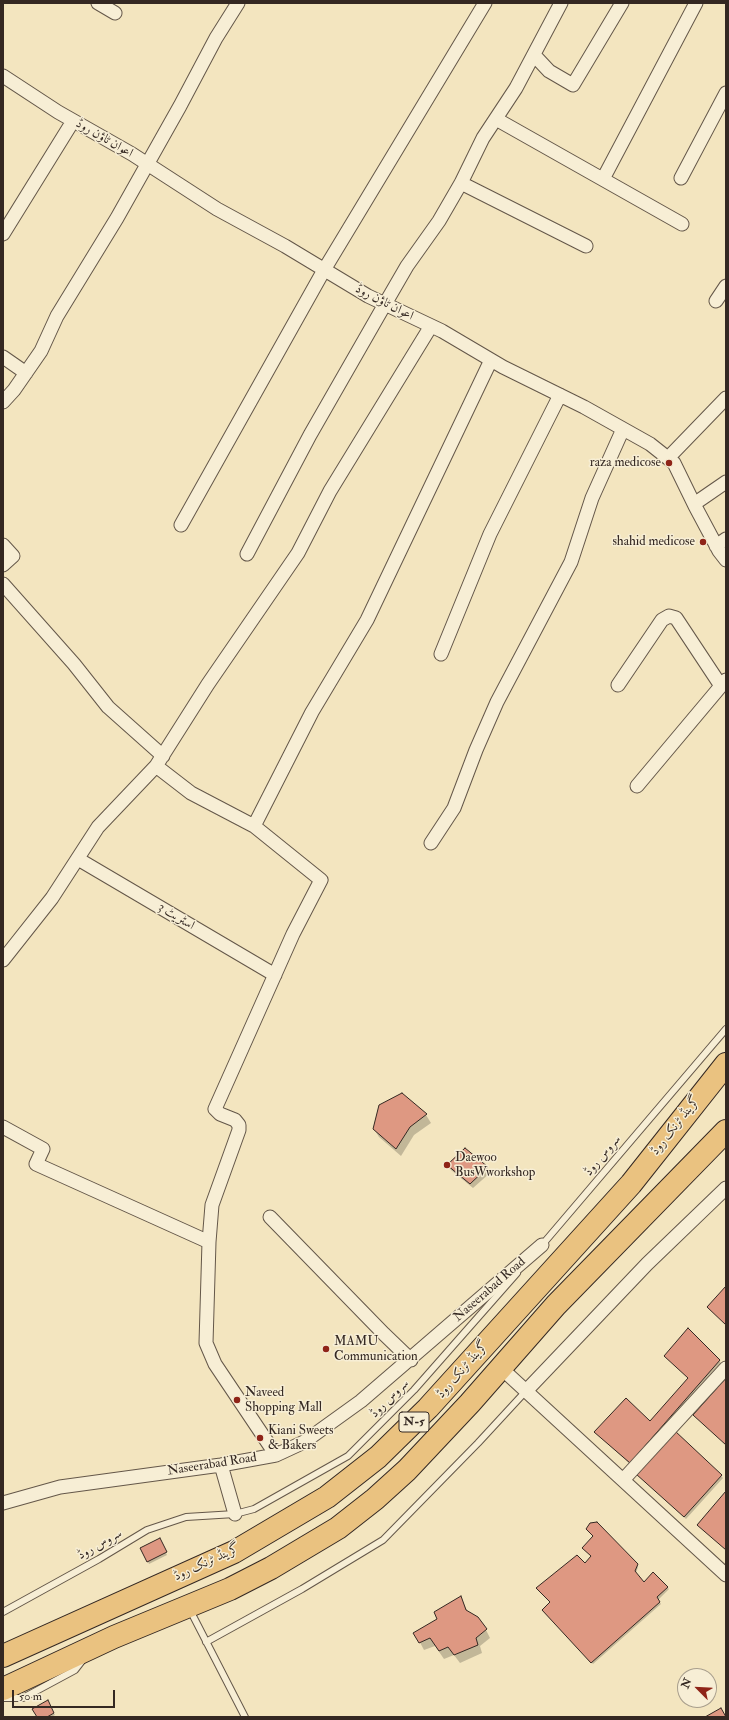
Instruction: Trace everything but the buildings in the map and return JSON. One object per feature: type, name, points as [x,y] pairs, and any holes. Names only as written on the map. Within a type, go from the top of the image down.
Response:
[{"type":"highway","name":"گرینڈ ٹرنک روڈ","points":[[3,1656],[234,1552],[327,1497],[378,1457],[428,1408],[631,1184],[726,1064]]},
{"type":"highway","points":[[631,1184],[726,1084]]},
{"type":"highway","name":"گرینڈ ٹرنک روڈ","points":[[3,1689],[95,1646],[230,1588],[271,1568],[338,1528],[375,1499],[407,1470],[470,1403],[556,1305],[726,1131]]},
{"type":"street","points":[[98,3],[114,13]]},
{"type":"street","points":[[3,402],[14,390],[41,351],[57,316],[116,218],[146,163],[180,106],[216,38],[238,3]]},
{"type":"street","points":[[181,525],[324,270],[485,3]]},
{"type":"street","points":[[247,554],[310,435],[407,266],[439,220],[461,184],[483,138],[516,88],[561,3]]},
{"type":"street","points":[[534,55],[549,71],[573,85],[622,3]]},
{"type":"street","points":[[603,179],[696,3]]},
{"type":"street","name":"اعوان ٹاؤن روڈ","points":[[3,76],[73,121],[146,163],[217,209],[368,296],[431,326],[491,360],[560,395],[650,444],[674,463],[694,504],[721,543],[726,560]]},
{"type":"street","points":[[681,178],[726,93]]},
{"type":"street","points":[[496,119],[682,224]]},
{"type":"street","points":[[3,234],[73,121]]},
{"type":"street","points":[[461,184],[586,246]]},
{"type":"street","points":[[716,301],[726,286]]},
{"type":"street","points":[[3,960],[52,898],[98,827],[160,761],[208,684],[298,553],[330,491],[431,326]]},
{"type":"street","points":[[3,357],[26,373]]},
{"type":"street","points":[[254,826],[312,712],[367,620],[491,360]]},
{"type":"street","points":[[441,654],[490,534],[560,395]]},
{"type":"street","points":[[668,458],[726,398]]},
{"type":"street","points":[[432,843],[454,808],[476,750],[497,702],[570,562],[592,498],[623,429]]},
{"type":"street","points":[[694,504],[726,482]]},
{"type":"street","points":[[3,545],[13,556],[3,565]]},
{"type":"street","points":[[3,584],[74,664],[108,707],[191,793],[254,826],[321,880],[293,934],[215,1109],[220,1114],[235,1120],[239,1125],[239,1130],[212,1205],[209,1242],[206,1344],[214,1364],[276,1455]]},
{"type":"street","points":[[618,685],[662,620],[669,616],[676,618],[723,683],[637,786]]},
{"type":"street","name":"اسٹریٹ 3","points":[[78,859],[275,975]]},
{"type":"street","points":[[3,1128],[43,1149],[36,1164],[209,1242]]},
{"type":"street","points":[[526,1391],[647,1264],[726,1188]]},
{"type":"street","points":[[270,1217],[410,1360]]},
{"type":"street","name":"Naseerabad Road","points":[[3,1503],[60,1487],[221,1465],[276,1455],[310,1438],[361,1401],[542,1245]]},
{"type":"street","points":[[501,1368],[726,1575]]},
{"type":"street","points":[[623,1480],[726,1368]]},
{"type":"street","points":[[221,1465],[235,1514]]},
{"type":"lane","name":"سروس روڈ","points":[[3,1612],[99,1560],[147,1530],[186,1517],[235,1514],[254,1509],[348,1456],[414,1390],[542,1245],[726,1029]]},
{"type":"lane","points":[[206,1642],[302,1590],[383,1540],[478,1443],[526,1391]]},
{"type":"lane","points":[[188,1606],[245,1717]]},
{"type":"lane","points":[[3,1698],[23,1698],[75,1670],[95,1646]]},
{"type":"place","name":"raza medicose","points":[[669,463]]},
{"type":"place","name":"shahid medicose","points":[[703,542]]},
{"type":"place","name":"Daewoo BusWworkshop","points":[[447,1165]]},
{"type":"place","name":"MAMU Communication","points":[[326,1349]]},
{"type":"place","name":"Naveed Shopping Mall","points":[[237,1400]]},
{"type":"place","name":"Kiani Sweets & Bakers","points":[[260,1438]]}]
